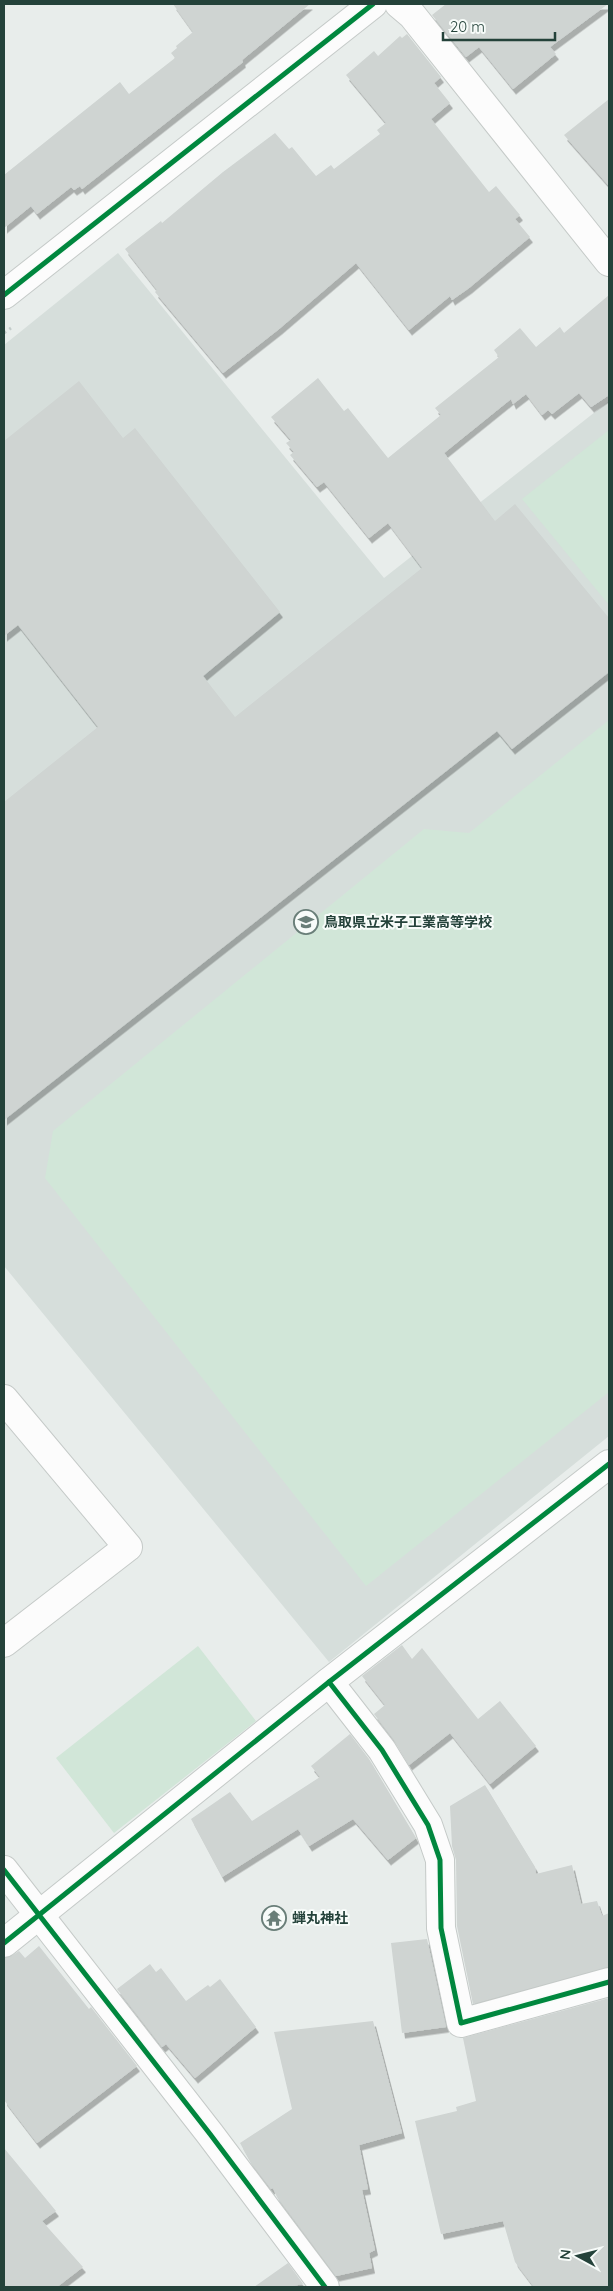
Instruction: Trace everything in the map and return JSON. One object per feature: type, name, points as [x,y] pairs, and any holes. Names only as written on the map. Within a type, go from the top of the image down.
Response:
[{"type":"street","points":[[4,295],[373,4]]},
{"type":"street","points":[[412,7],[609,262]]},
{"type":"street","points":[[4,1399],[128,1547],[4,1643]]},
{"type":"street","points":[[4,1943],[329,1682],[609,1464]]},
{"type":"street","points":[[329,1682],[382,1750],[428,1825],[440,1860],[441,1928],[461,2023],[609,1982]]},
{"type":"street","points":[[4,1870],[210,2134],[325,2287]]},
{"type":"shaded area","name":"鳥取県立米子工業高等学校","points":[[118,253],[384,578],[609,401],[609,1436],[329,1662],[4,1266],[4,345]]},
{"type":"green space","points":[[609,430],[609,605],[522,499]]},
{"type":"green space","points":[[609,720],[609,1392],[366,1586],[45,1178],[53,1131],[424,829],[469,833]]},
{"type":"green space","points":[[198,1646],[256,1721],[114,1833],[56,1758]]},
{"type":"building","points":[[173,4],[310,4],[242,60],[243,62],[82,189],[80,186],[74,190],[71,187],[37,214],[31,206],[4,228],[4,175],[120,82],[129,94],[175,58],[171,53],[177,48],[176,46],[193,32]]},
{"type":"building","points":[[446,4],[608,4],[550,47],[556,54],[513,89],[479,47],[466,57],[432,15]]},
{"type":"building","points":[[407,34],[441,77],[434,83],[450,103],[431,119],[489,192],[496,186],[520,215],[515,219],[530,237],[469,288],[452,300],[450,296],[409,330],[356,263],[279,329],[223,373],[155,292],[157,290],[125,249],[161,221],[162,223],[223,172],[275,133],[289,149],[292,147],[316,176],[331,165],[334,169],[380,134],[377,130],[386,123],[346,75],[374,51],[378,56],[400,36],[402,38]]},
{"type":"building","points":[[609,99],[609,186],[564,135]]},
{"type":"building","points":[[609,295],[609,395],[591,407],[579,393],[552,414],[548,410],[542,415],[526,394],[513,404],[511,399],[444,453],[495,521],[515,504],[609,618],[609,672],[512,749],[497,731],[4,1120],[4,802],[98,727],[18,625],[4,636],[4,441],[79,381],[123,438],[135,428],[280,612],[203,676],[235,717],[422,568],[388,523],[369,538],[324,482],[317,487],[290,455],[294,452],[286,443],[291,440],[271,417],[318,378],[344,411],[348,408],[388,458],[441,415],[435,408],[499,357],[494,350],[520,328],[536,347],[560,327],[564,333]]},
{"type":"building","points":[[402,1645],[412,1659],[422,1648],[478,1719],[500,1701],[536,1746],[490,1784],[450,1733],[409,1765],[394,1740],[374,1714],[385,1705],[362,1676]]},
{"type":"building","points":[[350,1734],[369,1759],[416,1838],[388,1860],[353,1819],[309,1846],[298,1829],[222,1877],[191,1819],[230,1792],[252,1821],[320,1777],[311,1766]]},
{"type":"building","points":[[485,1785],[535,1867],[536,1874],[572,1865],[581,1904],[597,1901],[602,1916],[609,1913],[609,1967],[473,2004],[457,1926],[456,1860],[452,1846],[450,1806]]},
{"type":"building","points":[[427,1939],[446,2027],[402,2033],[391,1943]]},
{"type":"building","points":[[39,1946],[89,2009],[91,2007],[137,2066],[37,2143],[4,2100],[4,1958],[19,1951],[25,1958]]},
{"type":"building","points":[[150,1964],[156,1972],[161,1968],[186,2001],[220,1979],[256,2027],[195,2078],[166,2044],[162,2047],[117,1989]]},
{"type":"building","points":[[609,1998],[609,2287],[534,2287],[515,2262],[503,2221],[441,2234],[415,2121],[457,2111],[456,2107],[476,2101],[463,2038]]},
{"type":"building","points":[[373,2021],[402,2133],[359,2145],[368,2189],[362,2190],[375,2250],[369,2253],[372,2268],[336,2276],[277,2197],[273,2188],[271,2189],[251,2163],[240,2143],[292,2109],[274,2032]]},
{"type":"building","points":[[4,2148],[56,2211],[42,2221],[83,2267],[57,2287],[4,2287]]},
{"type":"building","points":[[288,2263],[303,2284],[288,2287],[254,2287]]},
{"type":"cycle path","points":[[4,295],[373,4]]},
{"type":"cycle path","points":[[4,1943],[329,1682],[609,1464]]},
{"type":"cycle path","points":[[329,1682],[382,1750],[428,1825],[440,1860],[441,1928],[461,2023],[609,1982]]},
{"type":"cycle path","points":[[4,1870],[210,2134],[325,2287]]},
{"type":"place","name":"鳥取県立米子工業高等学校","points":[[306,922]]},
{"type":"place","name":"蝉丸神社","points":[[274,1918]]}]
